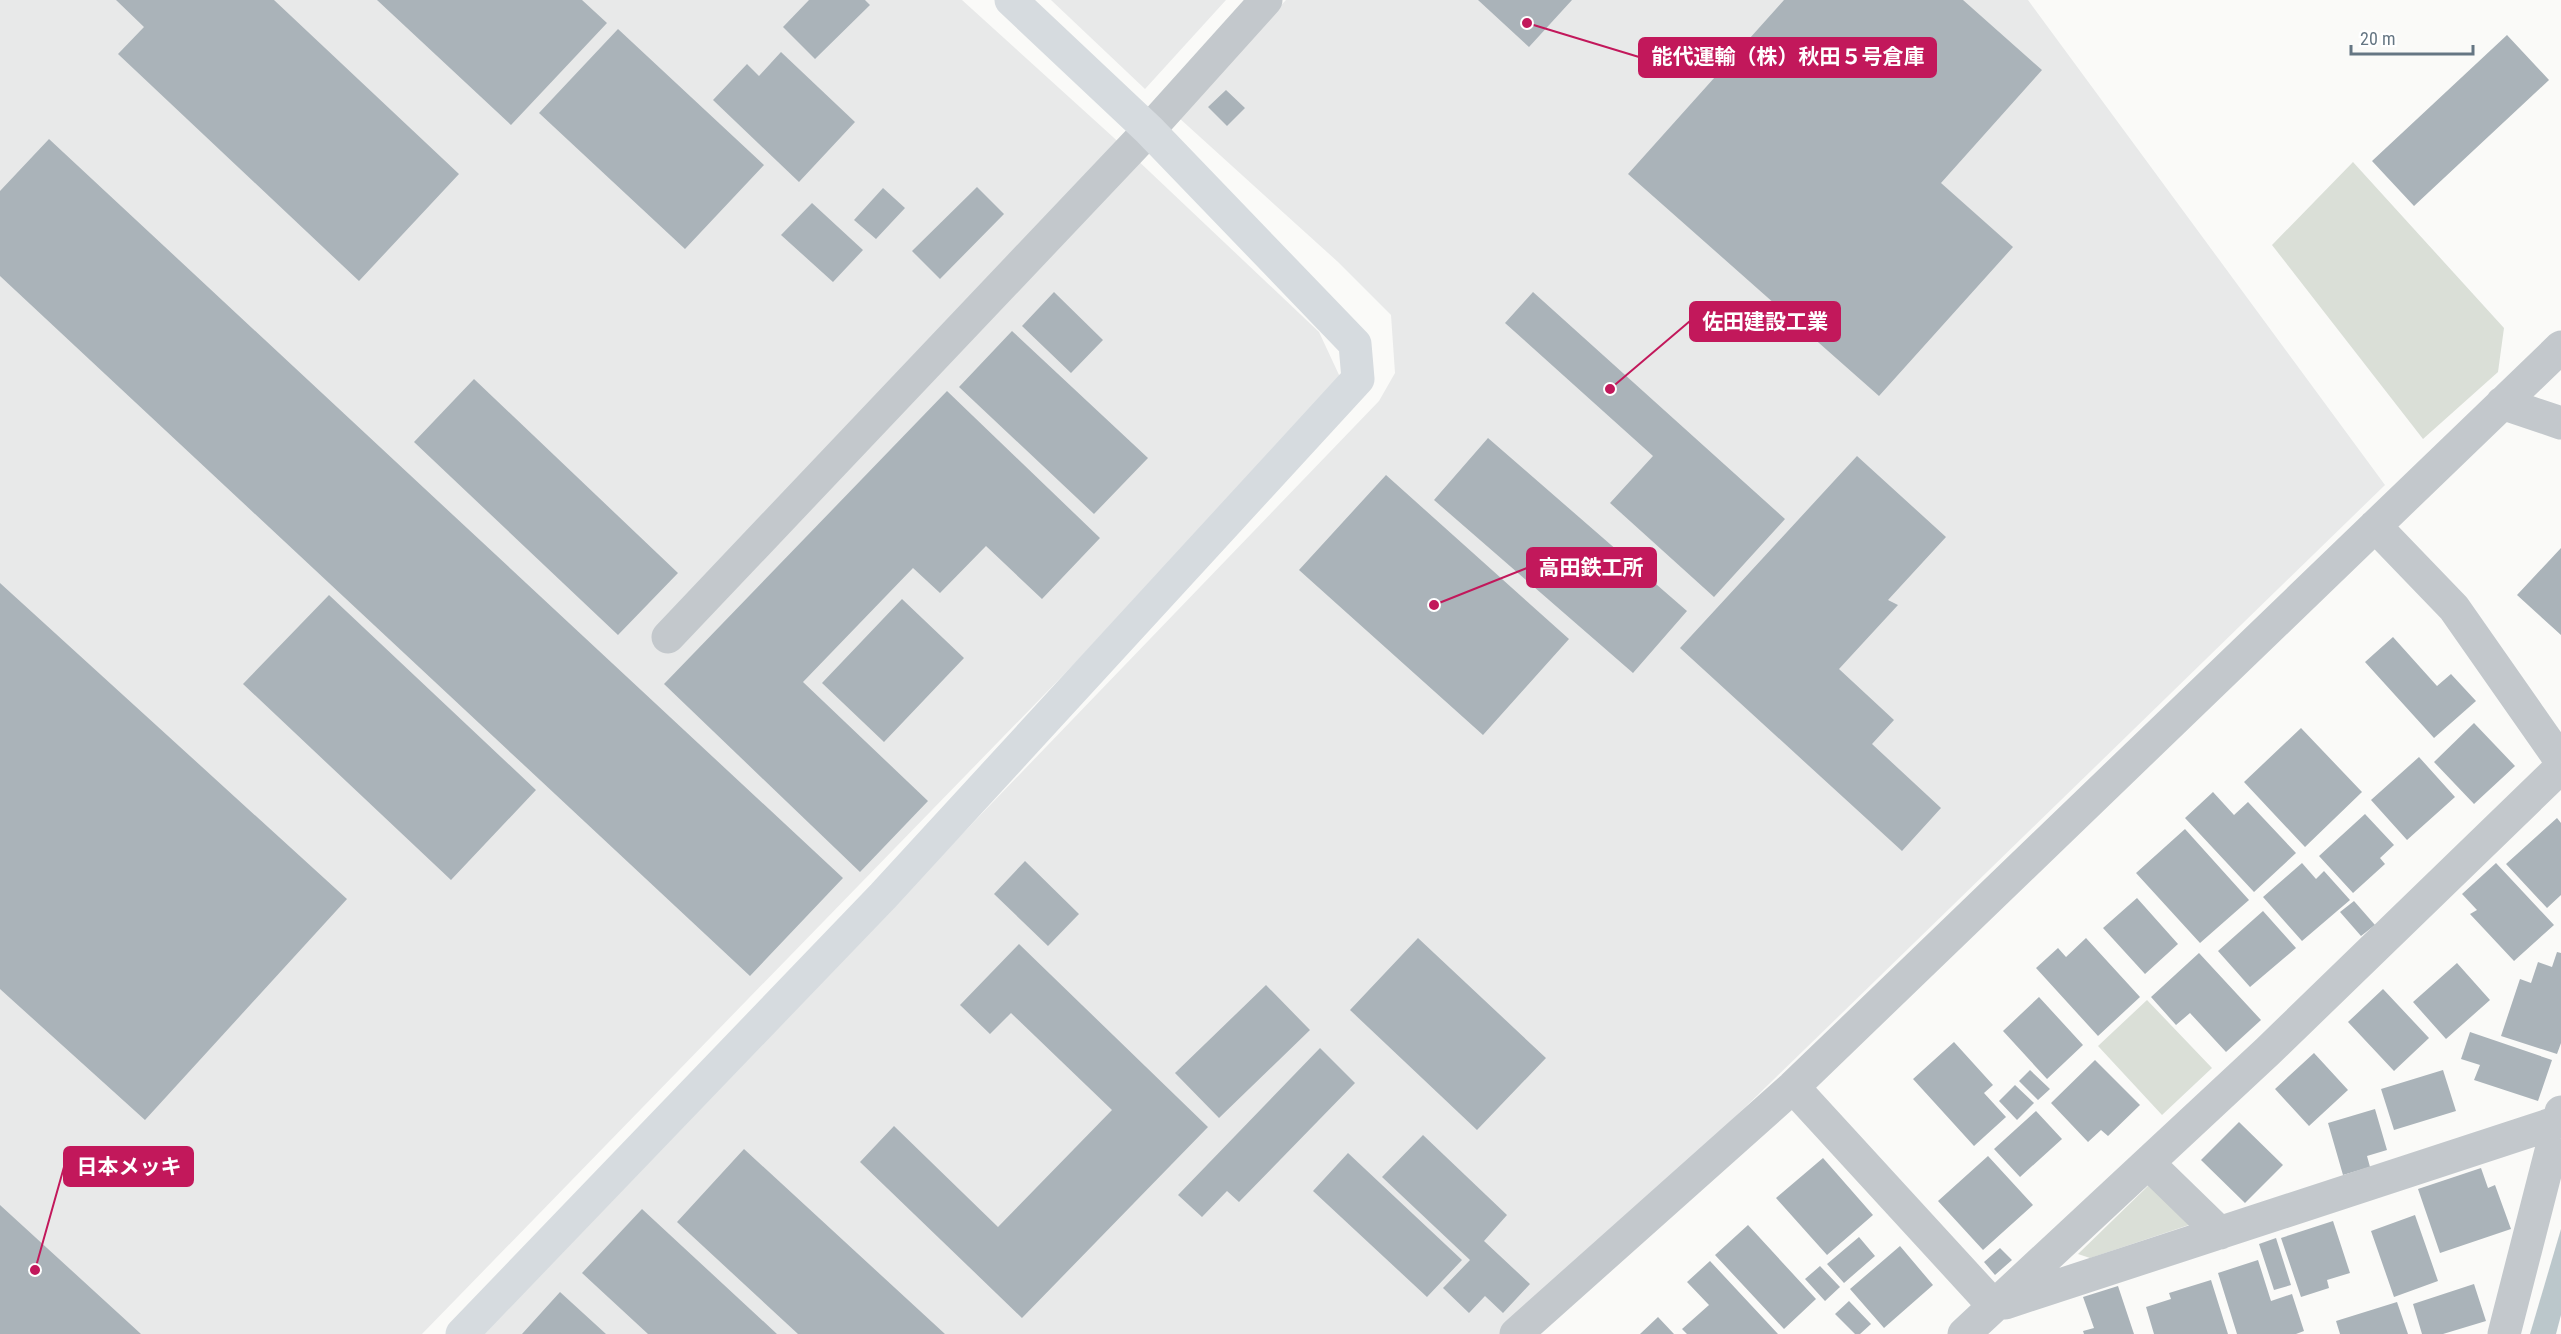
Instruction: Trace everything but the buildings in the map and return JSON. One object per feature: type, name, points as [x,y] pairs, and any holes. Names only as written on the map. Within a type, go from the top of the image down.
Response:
[{"type":"street","points":[[462,1334],[883,896],[1358,379],[1355,344],[1149,130],[1011,0]]},
{"type":"street","points":[[668,638],[1149,130],[1266,0]]},
{"type":"street","points":[[1516,1334],[1793,1087],[2374,526],[2427,479],[2561,347]]},
{"type":"street","points":[[2502,404],[2561,423]]},
{"type":"street","points":[[2374,526],[2454,608],[2561,761]]},
{"type":"street","points":[[1965,1334],[2268,1051],[2561,767]]},
{"type":"street","points":[[1793,1087],[1994,1306]]},
{"type":"street","points":[[1994,1306],[2220,1233],[2559,1117]]},
{"type":"street","points":[[2505,1334],[2559,1117]]},
{"type":"street","points":[[2148,1163],[2220,1233]]},
{"type":"shaded area","points":[[0,0],[962,0],[1113,137],[1319,332],[1340,377],[1076,662],[422,1334],[0,1334]]},
{"type":"shaded area","points":[[1051,0],[1226,0],[1145,89]]},
{"type":"shaded area","points":[[1286,0],[2028,0],[2385,485],[1730,1122],[1501,1334],[481,1334],[1379,401],[1395,373],[1391,315],[1338,262],[1178,117]]},
{"type":"shaded area","points":[[2353,162],[2504,328],[2498,372],[2423,439],[2272,245]]},
{"type":"shaded area","points":[[2147,1000],[2212,1068],[2162,1115],[2098,1046]]},
{"type":"shaded area","points":[[2150,1184],[2192,1224],[2090,1258],[2078,1254]]},
{"type":"shaded area","points":[[2561,1229],[2561,1315],[2556,1334],[2530,1334]]},
{"type":"place","name":"能代運輸（株）秋田５号倉庫","points":[[1527,23]]},
{"type":"place","name":"佐田建設工業","points":[[1610,389]]},
{"type":"place","name":"高田鉄工所","points":[[1434,605]]},
{"type":"place","name":"日本メッキ","points":[[35,1270]]}]
